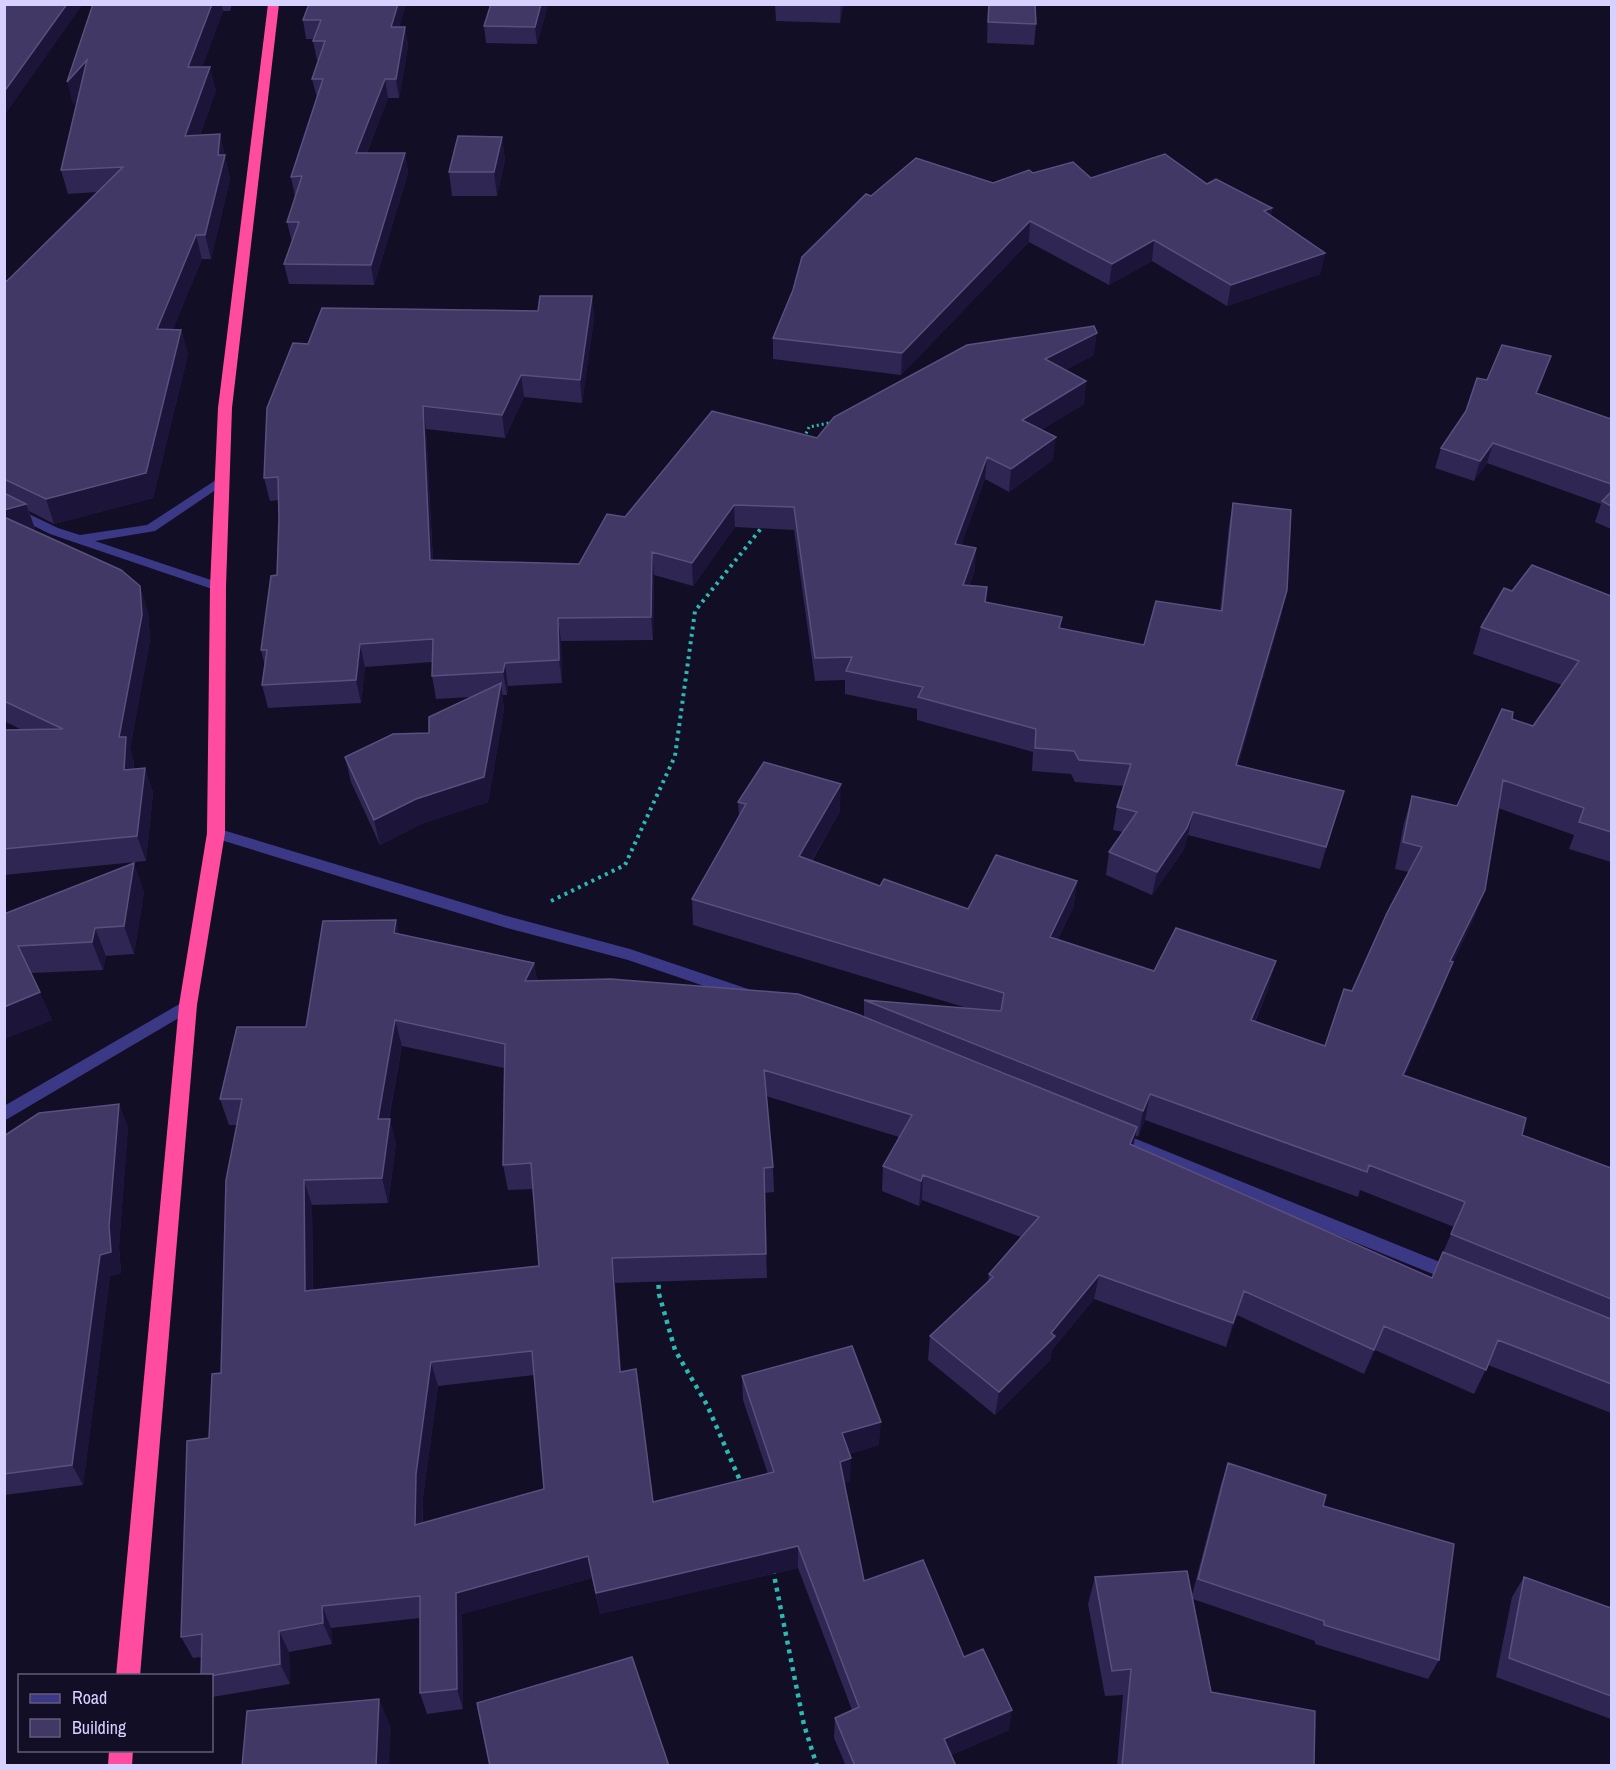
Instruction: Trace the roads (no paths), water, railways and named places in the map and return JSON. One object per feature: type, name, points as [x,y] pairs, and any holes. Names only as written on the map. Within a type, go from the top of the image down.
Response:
[{"type":"highway","points":[[128,1674],[188,1005],[216,833],[218,587],[226,397],[274,4]]},
{"type":"street","points":[[78,539],[151,528],[222,480]]},
{"type":"street","points":[[4,506],[54,531],[218,587]]},
{"type":"street","points":[[216,833],[507,922],[630,955],[763,1000]]},
{"type":"street","points":[[4,1114],[188,1005]]},
{"type":"street","points":[[1094,1128],[1468,1281]]}]
